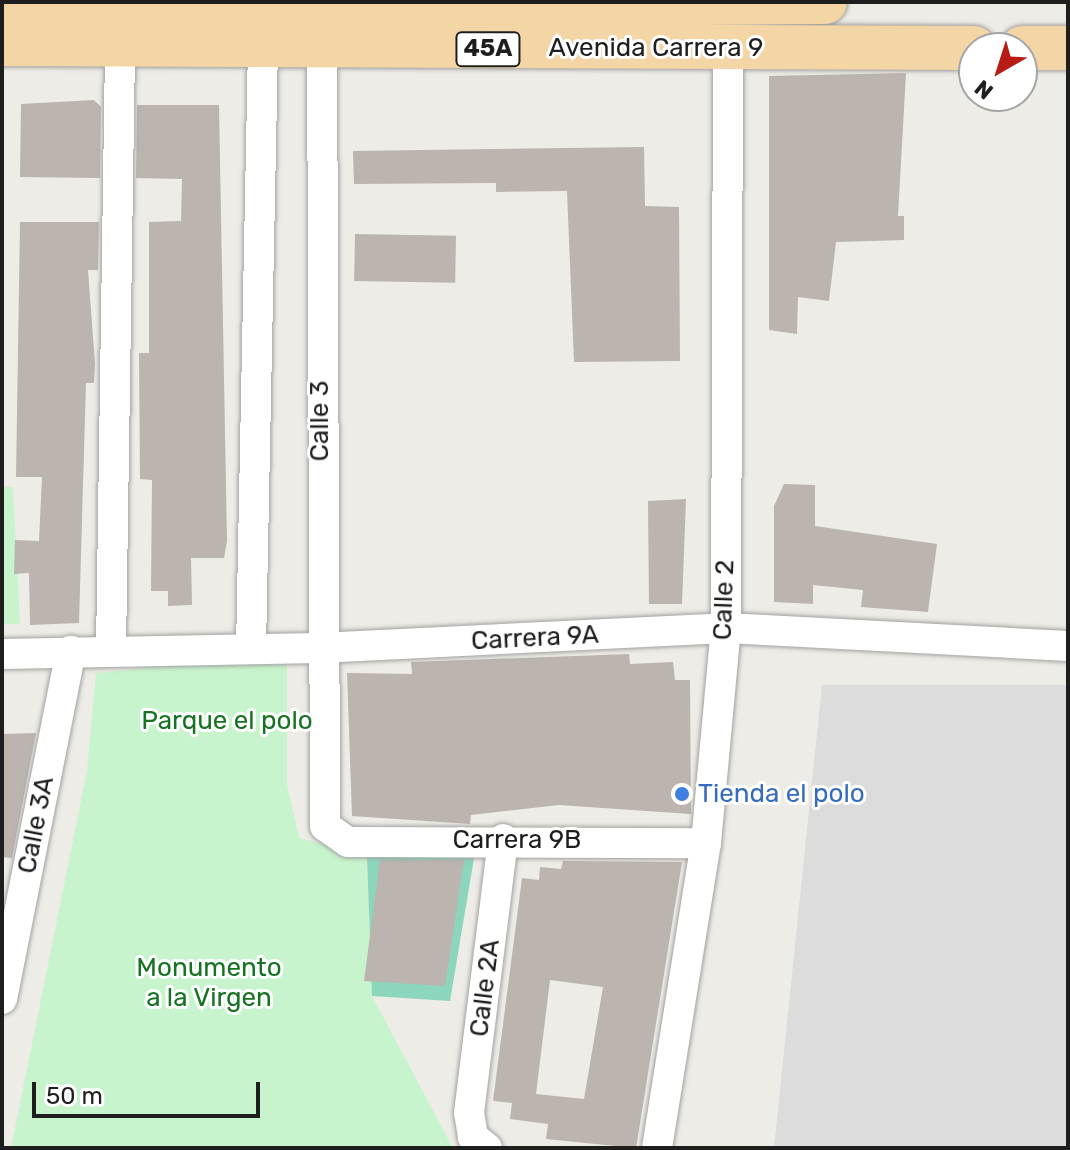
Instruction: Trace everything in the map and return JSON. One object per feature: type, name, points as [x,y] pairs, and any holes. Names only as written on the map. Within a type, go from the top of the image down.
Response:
[{"type":"main road","name":"Avenida Carrera 9","points":[[2,9],[825,2]]},
{"type":"main road","name":"Avenida Carrera 9","points":[[2,44],[321,49],[958,48]]},
{"type":"main road","points":[[1038,48],[1068,48]]},
{"type":"street","name":"Calle 3","points":[[324,6],[321,49],[319,648],[323,817],[330,834]]},
{"type":"street","points":[[111,650],[120,48]]},
{"type":"street","points":[[251,649],[263,48]]},
{"type":"street","name":"Calle 2","points":[[657,1148],[706,843],[726,628],[728,48]]},
{"type":"street","name":"Carrera 9A","points":[[2,654],[319,648],[726,628],[1068,646]]},
{"type":"street","name":"Calle 3A","points":[[2,999],[71,651]]},
{"type":"street","name":"Carrera 9B","points":[[330,834],[348,842],[503,839],[706,843]]},
{"type":"street","name":"Calle 2A","points":[[480,1142],[469,1113],[503,839]]},
{"type":"shaded area","points":[[822,685],[1068,685],[1068,1148],[774,1148]]},
{"type":"green space","points":[[2,487],[13,487],[20,624],[2,624]]},
{"type":"green space","name":"Monumento a la Virgen","points":[[287,655],[287,784],[299,838],[367,856],[372,996],[453,1148],[11,1148],[87,771],[96,673]]},
{"type":"green space","points":[[367,856],[474,858],[450,1001],[372,996]]},
{"type":"building","points":[[906,73],[898,216],[904,216],[904,240],[836,242],[829,301],[798,297],[797,334],[769,330],[769,76]]},
{"type":"building","points":[[94,100],[101,107],[100,178],[20,177],[21,104]]},
{"type":"building","points":[[137,105],[219,105],[227,541],[224,558],[191,558],[192,605],[168,606],[168,591],[151,591],[152,480],[140,479],[139,353],[149,353],[149,222],[181,221],[182,179],[136,178]]},
{"type":"building","points":[[644,147],[645,206],[679,207],[680,361],[574,362],[567,191],[496,192],[496,183],[354,184],[353,151]]},
{"type":"building","points":[[20,222],[99,222],[98,270],[88,270],[95,364],[94,383],[86,383],[79,623],[30,625],[29,573],[14,574],[15,540],[39,541],[42,477],[16,477]]},
{"type":"building","points":[[355,234],[456,236],[455,283],[354,281]]},
{"type":"building","points":[[784,484],[815,485],[815,526],[937,544],[928,612],[861,607],[863,590],[813,585],[813,604],[774,602],[774,506]]},
{"type":"building","points":[[686,499],[682,604],[649,604],[648,501]]},
{"type":"building","points":[[629,654],[630,664],[673,662],[675,680],[690,680],[691,814],[559,805],[471,815],[470,824],[352,816],[347,673],[412,674],[411,662]]},
{"type":"building","points":[[36,733],[12,858],[2,857],[2,734]]},
{"type":"building","points":[[380,860],[464,860],[445,986],[364,981]]},
{"type":"building","points":[[563,861],[682,862],[636,1148],[546,1139],[548,1124],[510,1119],[512,1103],[493,1101],[522,878],[539,880],[540,867],[561,869]],"holes":[[[550,980],[603,987],[584,1099],[536,1094]]]},
{"type":"place","name":"Tienda el polo","points":[[682,794]]},
{"type":"park label","name":"Parque el polo","points":[[227,721]]}]
